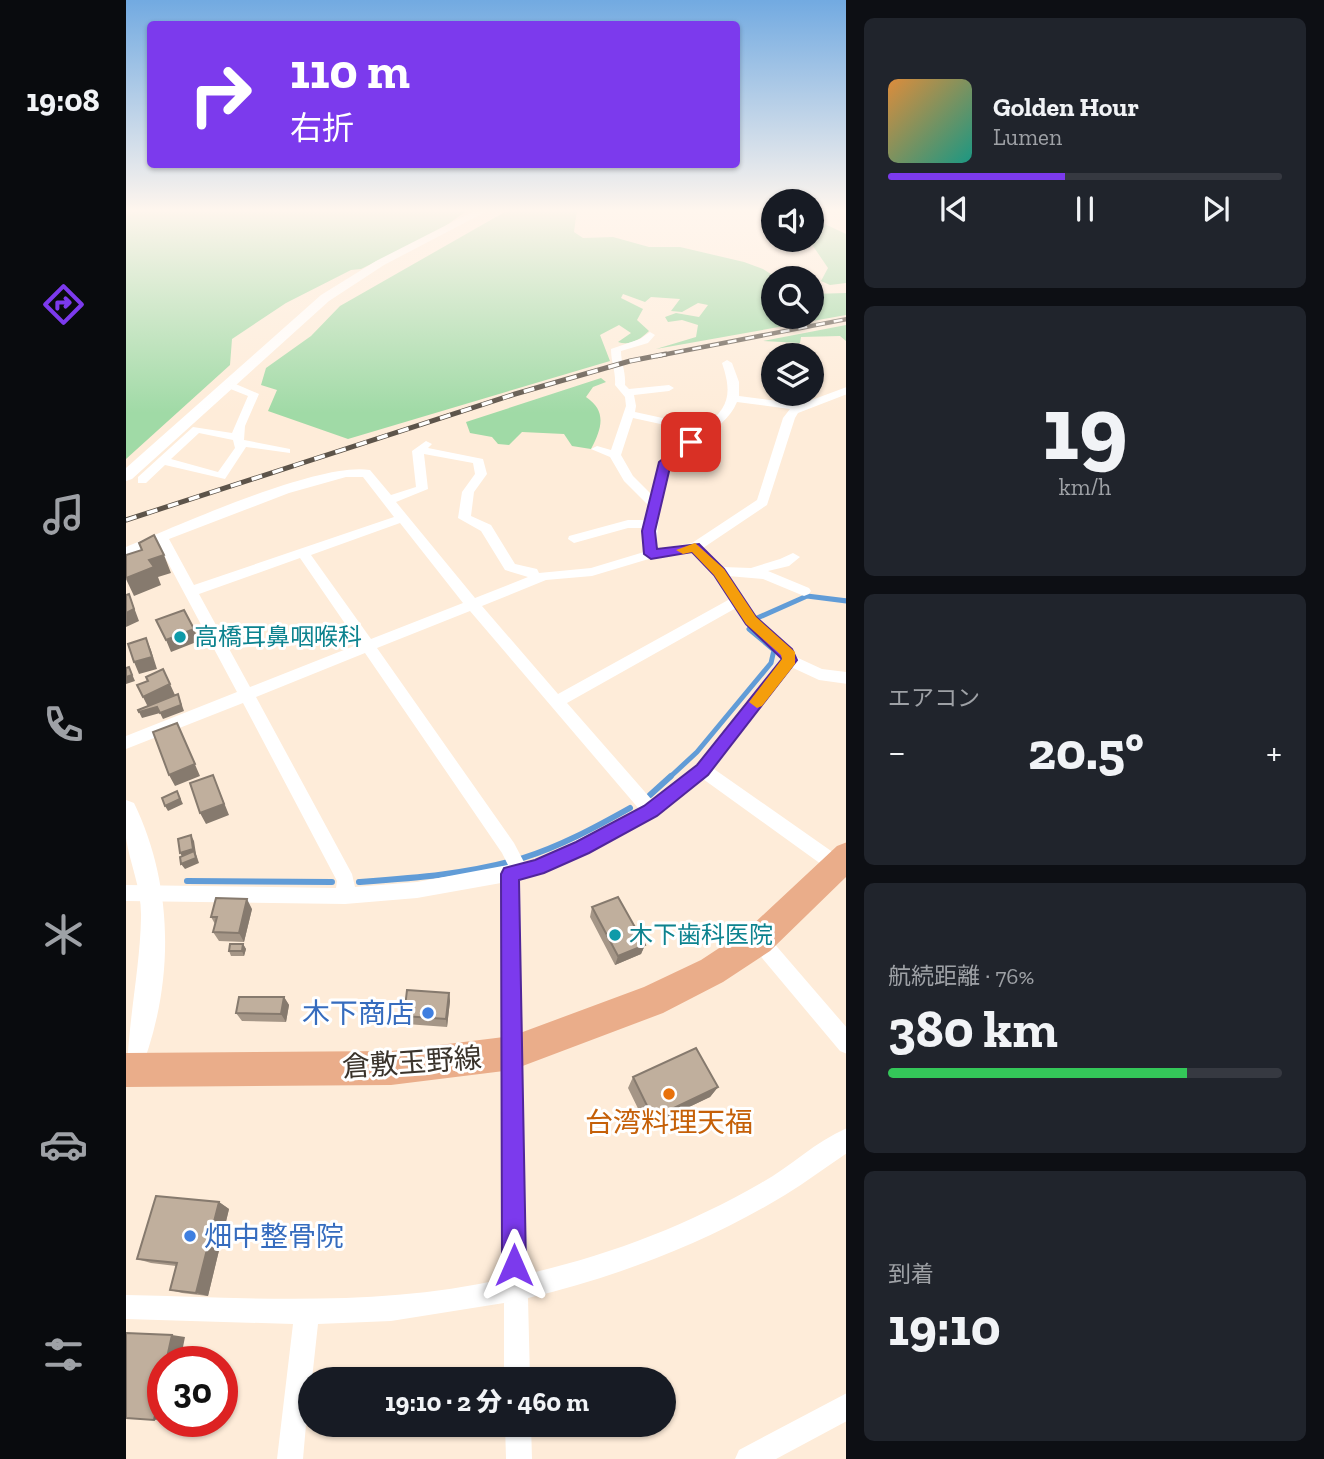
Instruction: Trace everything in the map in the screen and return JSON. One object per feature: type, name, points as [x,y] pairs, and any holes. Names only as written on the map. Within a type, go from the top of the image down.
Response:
[{"type":"main road","name":"倉敷玉野線","points":[[126,1071],[391,1069],[512,1054],[651,1001],[712,971],[759,940],[842,860]]},
{"type":"street","points":[[126,476],[227,384],[343,285],[358,277]]},
{"type":"street","points":[[615,455],[629,414],[630,397],[620,385],[621,373],[616,365],[615,349],[644,341],[650,335]]},
{"type":"street","points":[[651,554],[650,524],[665,462],[707,431],[735,400],[735,386],[727,363]]},
{"type":"street","points":[[163,461],[221,477],[241,448],[237,440],[239,422],[254,394],[227,384]]},
{"type":"street","points":[[627,393],[669,388]]},
{"type":"street","points":[[126,743],[536,579],[583,573],[651,554],[695,547],[763,502],[789,418],[803,408],[846,390]]},
{"type":"street","points":[[735,400],[761,399]]},
{"type":"street","points":[[798,406],[803,408]]},
{"type":"street","points":[[629,414],[707,431]]},
{"type":"street","points":[[142,480],[197,429],[286,451]]},
{"type":"street","points":[[389,500],[422,489],[423,446],[479,461],[481,474],[468,492],[464,519],[486,527],[510,567],[531,572],[536,579]]},
{"type":"street","points":[[597,449],[615,455],[628,478],[654,504]]},
{"type":"street","points":[[126,552],[288,491],[351,472],[366,473],[471,603],[650,811]]},
{"type":"street","points":[[190,592],[403,518]]},
{"type":"street","points":[[574,539],[628,524],[650,524]]},
{"type":"street","points":[[162,538],[346,880],[345,896]]},
{"type":"street","points":[[695,547],[719,572],[736,602],[751,621],[787,652],[789,660]]},
{"type":"street","points":[[303,554],[508,848],[515,873],[512,1054],[517,1367]]},
{"type":"street","points":[[719,572],[772,567],[793,557]]},
{"type":"street","points":[[744,570],[784,580],[804,591]]},
{"type":"street","points":[[556,702],[736,602]]},
{"type":"street","points":[[789,660],[819,674],[846,678]]},
{"type":"street","points":[[126,893],[345,896],[417,890],[515,873],[582,848],[650,811],[703,770],[789,660]]},
{"type":"street","points":[[703,770],[842,860]]},
{"type":"street","points":[[126,810],[146,862],[152,893],[152,951],[144,1005],[126,1071]]},
{"type":"street","points":[[759,940],[846,1044]]},
{"type":"street","points":[[126,1307],[307,1312],[391,1308],[514,1290],[615,1261],[699,1226],[776,1188],[846,1139]]},
{"type":"street","points":[[290,1459],[307,1312]]},
{"type":"street","points":[[747,1459],[813,1427],[846,1406]]},
{"type":"street","points":[[518,1437],[519,1459]]},
{"type":"green space","points":[[126,277],[337,277],[286,303],[232,339],[230,365],[126,459]]},
{"type":"green space","points":[[391,277],[761,277],[761,329],[768,329],[656,349],[696,337],[698,325],[682,320],[668,322],[665,317],[676,313],[699,317],[708,305],[698,303],[682,312],[671,311],[680,299],[651,297],[645,302],[623,294],[621,298],[643,309],[637,320],[649,331],[639,339],[627,343],[618,342],[631,333],[619,325],[600,335],[610,361],[348,439],[268,411],[277,390],[261,385],[266,368],[311,336],[340,306]]},
{"type":"green space","points":[[824,277],[846,277],[846,283],[830,285],[824,282]]},
{"type":"green space","points":[[846,293],[846,315],[824,319],[824,294]]},
{"type":"green space","points":[[846,325],[846,341],[840,336],[801,337],[800,343],[763,341]]},
{"type":"green space","points":[[601,378],[606,382],[593,387],[586,397],[593,402],[600,414],[600,427],[591,449],[572,446],[564,434],[522,432],[509,445],[498,444],[492,437],[470,433],[466,422]]},
{"type":"building","points":[[154,535],[164,555],[149,560],[154,567],[126,578],[126,555],[142,550],[139,543]]},
{"type":"building","points":[[129,594],[134,609],[126,613],[126,595]]},
{"type":"building","points":[[184,610],[194,629],[166,640],[156,620]]},
{"type":"building","points":[[146,638],[152,657],[134,662],[128,644]]},
{"type":"building","points":[[129,667],[132,675],[126,677],[126,668]]},
{"type":"building","points":[[163,669],[170,684],[143,697],[137,685],[148,681],[146,677]]},
{"type":"building","points":[[178,694],[181,705],[160,713],[157,707],[139,712],[138,710]]},
{"type":"building","points":[[177,723],[195,764],[169,775],[153,732]]},
{"type":"building","points":[[213,775],[224,804],[200,813],[190,783]]},
{"type":"building","points":[[177,791],[180,799],[165,806],[162,798]]},
{"type":"building","points":[[191,835],[193,849],[180,853],[178,839]]},
{"type":"building","points":[[194,851],[196,858],[181,864],[180,857]]},
{"type":"building","name":"木下歯科医院","points":[[618,897],[645,945],[618,956],[592,907]]},
{"type":"building","points":[[216,898],[247,899],[239,933],[213,932],[217,917],[211,917]]},
{"type":"building","points":[[230,944],[243,944],[242,951],[229,951]]},
{"type":"building","name":"木下商店","points":[[407,990],[449,993],[446,1019],[404,1016]]},
{"type":"building","points":[[239,997],[284,997],[281,1014],[236,1013]]},
{"type":"building","points":[[696,1048],[718,1087],[653,1118],[633,1077]]},
{"type":"building","name":"畑中整骨院","points":[[156,1196],[219,1202],[196,1293],[170,1290],[177,1263],[137,1259]]},
{"type":"building","points":[[126,1333],[172,1335],[170,1346],[147,1346],[147,1420],[126,1418]]},
{"type":"waterway","points":[[755,619],[807,596],[846,601]]},
{"type":"waterway","points":[[669,778],[697,752],[771,663],[774,650],[749,629]]},
{"type":"waterway","points":[[650,795],[671,776]]},
{"type":"waterway","points":[[359,882],[462,872],[523,858],[565,842],[630,808]]},
{"type":"waterway","points":[[187,881],[332,882]]},
{"type":"railway","points":[[657,356],[846,319]]},
{"type":"railway","points":[[126,520],[515,394],[630,361],[666,354]]},
{"type":"slow traffic","points":[[683,550],[695,547],[719,572],[736,602],[751,621],[787,652],[789,660],[757,702]]},
{"type":"place","name":"高橋耳鼻咽喉科","points":[[180,637]]},
{"type":"place","name":"木下歯科医院","points":[[615,935]]},
{"type":"place","name":"木下商店","points":[[428,1013]]},
{"type":"place","name":"台湾料理天福","points":[[669,1094]]},
{"type":"place","name":"畑中整骨院","points":[[190,1236]]},
{"type":"route","points":[[514,1265],[510,874],[537,868],[582,848],[650,811],[703,770],[789,660],[787,652],[751,621],[736,602],[719,572],[695,547],[651,554],[649,531],[665,462],[691,442]]}]
